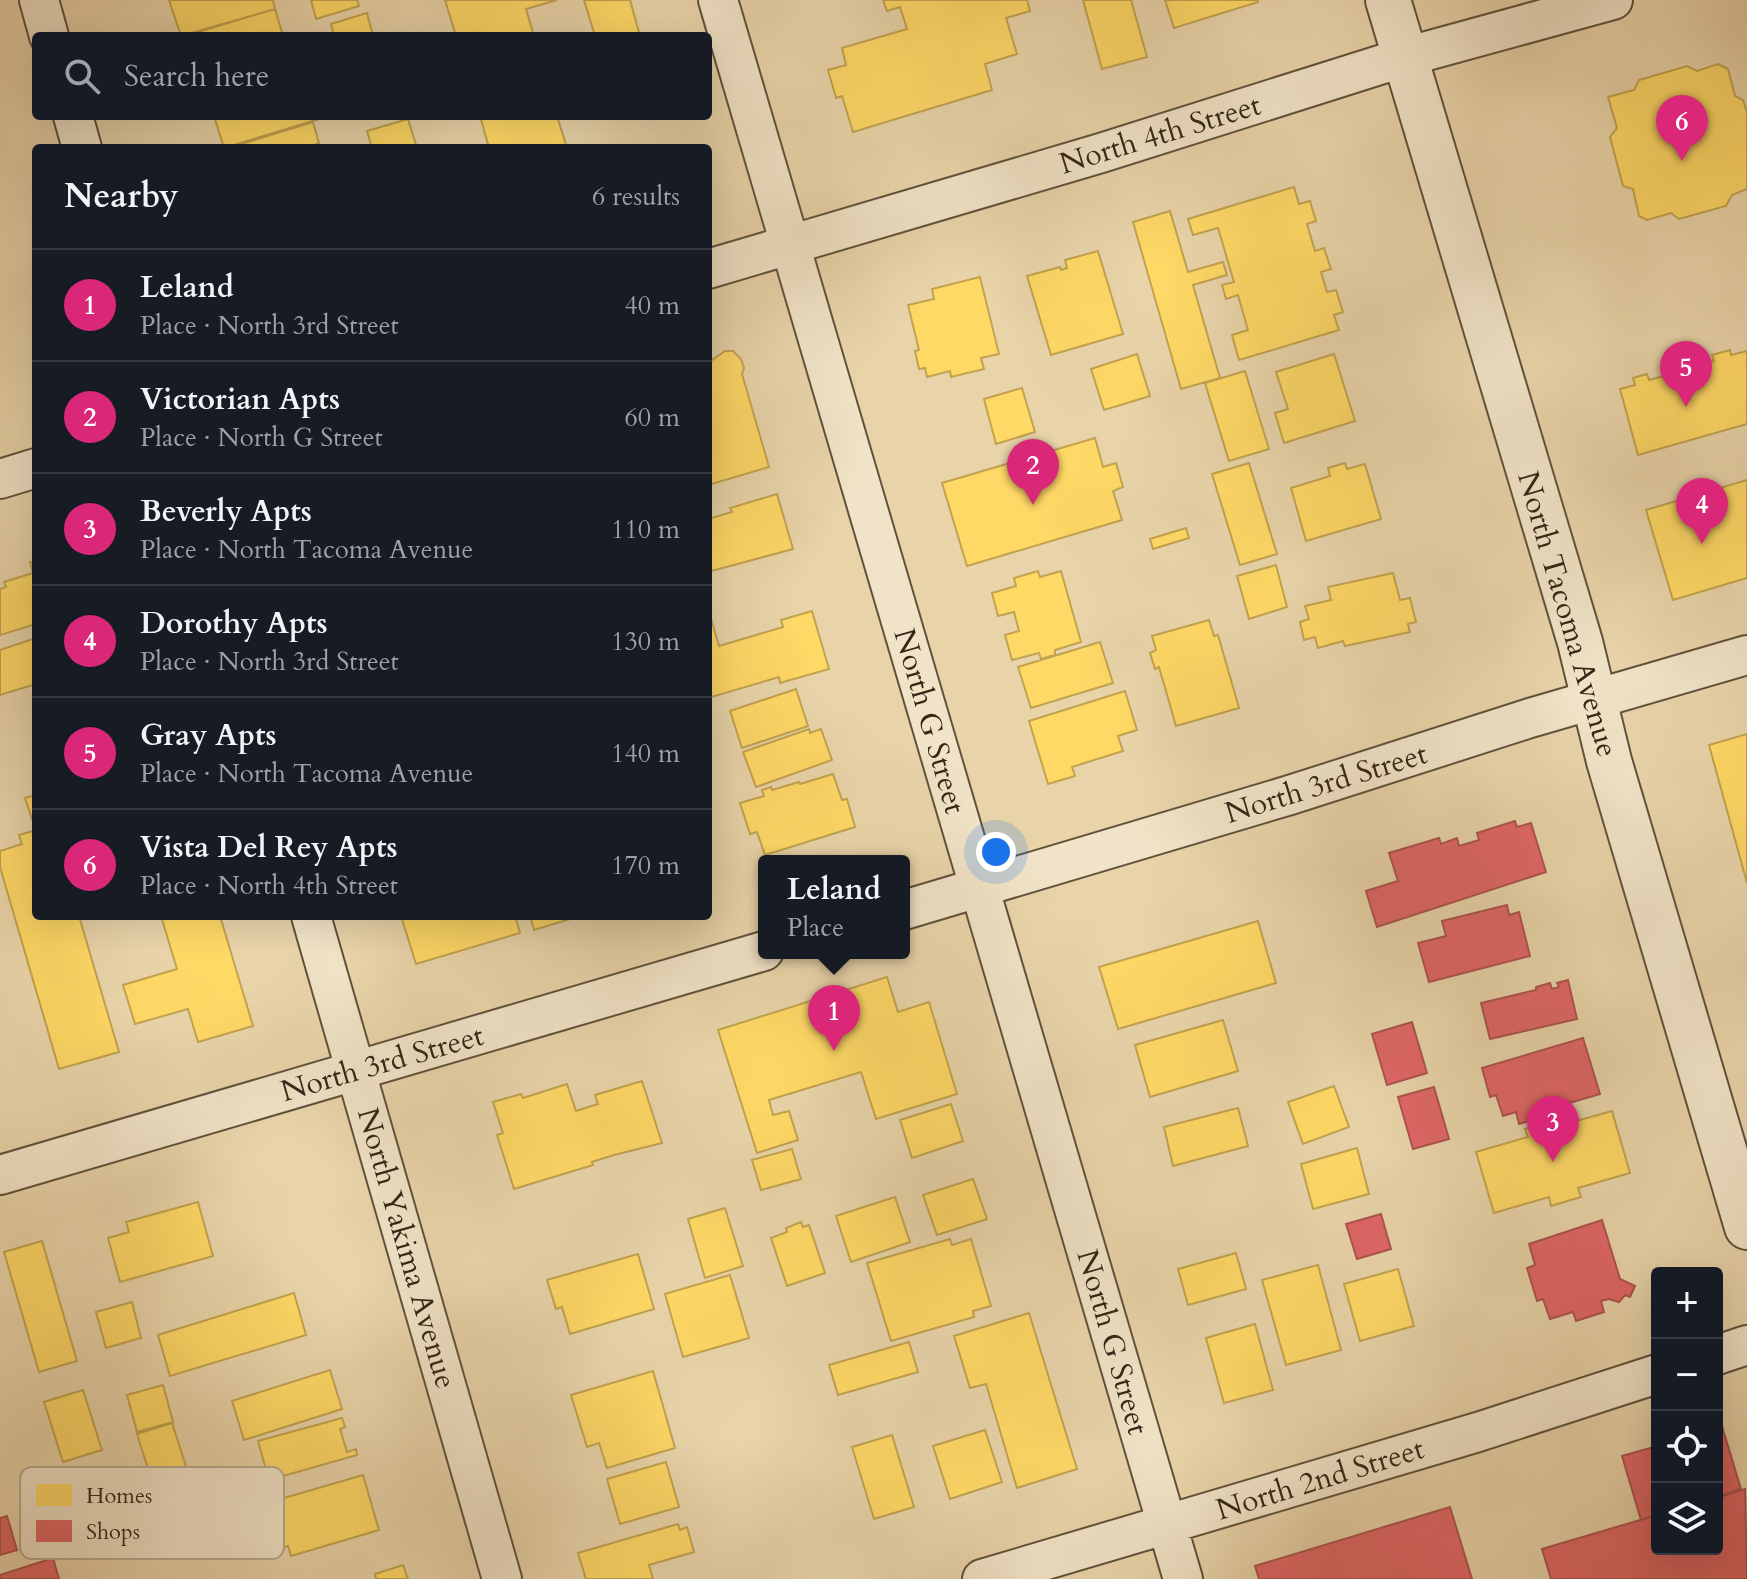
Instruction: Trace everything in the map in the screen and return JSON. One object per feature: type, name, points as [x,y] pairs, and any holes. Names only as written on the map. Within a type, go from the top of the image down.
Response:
[{"type":"street","points":[[39,0],[48,32]]},
{"type":"street","name":"North G Street","points":[[718,0],[1183,1579]]},
{"type":"street","name":"North Tacoma Avenue","points":[[1388,0],[1580,642],[1593,699],[1747,1227]]},
{"type":"street","name":"North 4th Street","points":[[712,268],[1101,153],[1405,57],[1613,0]]},
{"type":"street","points":[[74,120],[81,144]]},
{"type":"street","points":[[0,479],[32,469]]},
{"type":"street","name":"North 3rd Street","points":[[910,908],[1290,795],[1593,699],[1747,655]]},
{"type":"street","name":"North Yakima Avenue","points":[[312,920],[502,1579]]},
{"type":"street","name":"North 3rd Street","points":[[0,1175],[758,953]]},
{"type":"street","points":[[1723,1353],[1747,1345]]},
{"type":"street","name":"North 2nd Street","points":[[982,1579],[1478,1432],[1651,1376]]},
{"type":"building: Homes","points":[[169,0],[273,0],[275,9],[195,32],[180,32]]},
{"type":"building: Homes","points":[[311,0],[357,0],[359,6],[316,19]]},
{"type":"building: Homes","points":[[445,0],[557,0],[526,9],[533,32],[455,32]]},
{"type":"building: Homes","points":[[584,0],[630,0],[639,32],[594,32]]},
{"type":"building: Homes","points":[[883,0],[1027,0],[1030,11],[1006,18],[1017,54],[985,64],[992,90],[853,132],[842,96],[836,98],[828,70],[846,65],[842,48],[907,29],[900,7],[887,11]]},
{"type":"building: Homes","points":[[1083,0],[1131,0],[1147,57],[1102,69]]},
{"type":"building: Homes","points":[[1165,0],[1258,0],[1258,2],[1174,28]]},
{"type":"building: Homes","points":[[275,9],[282,32],[198,32]]},
{"type":"building: Homes","points":[[367,13],[372,32],[333,32],[331,24]]},
{"type":"building: Homes","points":[[1718,64],[1728,69],[1735,96],[1743,100],[1747,112],[1747,189],[1732,195],[1726,206],[1679,219],[1671,213],[1647,220],[1639,216],[1633,189],[1623,186],[1610,137],[1617,128],[1608,97],[1634,90],[1639,80],[1687,66],[1697,71]]},
{"type":"building: Homes","points":[[215,120],[316,120],[237,144],[223,144]]},
{"type":"building: Homes","points":[[408,120],[416,144],[371,144],[367,131]]},
{"type":"building: Homes","points":[[481,120],[558,120],[566,144],[488,144]]},
{"type":"building: Homes","points":[[313,122],[319,143],[317,144],[242,144]]},
{"type":"building: Homes","points":[[1294,187],[1299,204],[1310,201],[1316,221],[1307,224],[1315,251],[1324,248],[1331,269],[1321,272],[1327,292],[1336,290],[1343,312],[1334,315],[1339,330],[1239,360],[1232,335],[1248,330],[1238,295],[1226,299],[1222,285],[1234,282],[1218,228],[1193,235],[1188,219]]},
{"type":"building: Homes","points":[[1170,211],[1188,272],[1223,262],[1227,275],[1193,285],[1220,378],[1181,389],[1133,222]]},
{"type":"building: Homes","points":[[1098,251],[1123,334],[1051,355],[1027,276],[1067,268],[1065,260]]},
{"type":"building: Homes","points":[[980,277],[999,354],[981,358],[984,369],[951,377],[950,371],[927,377],[925,368],[919,369],[915,351],[919,350],[908,305],[934,299],[932,289]]},
{"type":"building: Homes","points":[[1730,350],[1731,355],[1747,351],[1747,424],[1638,455],[1620,389],[1635,385],[1633,378],[1647,374],[1649,380],[1675,373],[1673,367],[1688,363],[1690,368],[1714,361],[1712,355]]},
{"type":"building: Homes","points":[[725,351],[733,351],[741,359],[742,374],[769,467],[712,484],[712,360]]},
{"type":"building: Homes","points":[[1137,354],[1150,396],[1104,410],[1091,369]]},
{"type":"building: Homes","points":[[1334,354],[1355,421],[1284,443],[1275,413],[1288,409],[1276,372]]},
{"type":"building: Homes","points":[[1245,371],[1269,449],[1229,461],[1205,383]]},
{"type":"building: Homes","points":[[1022,388],[1035,432],[996,444],[984,399]]},
{"type":"building: Homes","points":[[1095,438],[1103,467],[1116,463],[1123,487],[1113,491],[1122,520],[967,566],[942,483]]},
{"type":"building: Homes","points":[[1249,463],[1277,554],[1240,565],[1212,474]]},
{"type":"building: Homes","points":[[1345,463],[1347,469],[1365,464],[1381,519],[1306,541],[1291,488],[1330,476],[1328,468]]},
{"type":"building: Homes","points":[[1747,480],[1747,578],[1673,600],[1646,510]]},
{"type":"building: Homes","points":[[777,494],[793,549],[712,571],[712,518],[732,512],[730,508]]},
{"type":"building: Homes","points":[[1186,528],[1189,538],[1153,549],[1150,539]]},
{"type":"building: Homes","points":[[1276,565],[1287,607],[1249,619],[1237,576]]},
{"type":"building: Homes","points":[[1038,571],[1040,577],[1061,571],[1081,642],[1055,650],[1055,655],[1041,659],[1039,653],[1012,660],[1005,635],[1019,631],[1014,612],[998,616],[992,593],[1016,586],[1014,578]]},
{"type":"building: Homes","points":[[32,573],[32,625],[0,635],[0,589],[6,587],[4,582]]},
{"type":"building: Homes","points":[[1393,573],[1400,600],[1410,598],[1416,622],[1408,624],[1410,632],[1345,646],[1343,641],[1318,648],[1315,637],[1304,640],[1300,622],[1309,619],[1305,606],[1331,600],[1328,587]]},
{"type":"building: Homes","points":[[812,611],[829,669],[780,683],[779,677],[712,697],[712,622],[719,646],[783,627],[781,620]]},
{"type":"building: Homes","points":[[1209,620],[1214,636],[1218,635],[1239,708],[1176,726],[1159,667],[1155,669],[1150,653],[1156,650],[1152,636]]},
{"type":"building: Homes","points":[[32,639],[32,685],[0,695],[0,650]]},
{"type":"building: Homes","points":[[1100,642],[1113,683],[1031,708],[1018,667]]},
{"type":"building: Homes","points":[[796,689],[808,726],[742,748],[730,711]]},
{"type":"building: Homes","points":[[1125,691],[1137,730],[1118,736],[1123,751],[1072,767],[1075,776],[1048,784],[1029,721]]},
{"type":"building: Homes","points":[[809,729],[810,733],[821,729],[832,760],[756,787],[743,752]]},
{"type":"building: Homes","points":[[1747,734],[1747,883],[1709,745]]},
{"type":"building: Homes","points":[[833,774],[842,800],[847,799],[855,827],[765,855],[757,832],[750,834],[740,803],[764,796],[762,790],[771,787],[772,790]]},
{"type":"building: Homes","points":[[32,796],[32,819],[25,798]]},
{"type":"building: Homes","points":[[32,831],[32,920],[80,920],[119,1052],[59,1069],[0,867],[0,851],[22,844],[19,835]]},
{"type":"building: Homes","points":[[162,920],[221,920],[253,1026],[198,1042],[188,1009],[135,1024],[123,985],[177,969]]},
{"type":"building: Homes","points":[[402,920],[516,920],[520,933],[416,964]]},
{"type":"building: Homes","points":[[531,920],[567,920],[534,930]]},
{"type":"building: Homes","points":[[1258,921],[1276,983],[1118,1029],[1099,967]]},
{"type":"building: Homes","points":[[887,977],[898,1012],[929,1002],[957,1094],[876,1119],[861,1072],[769,1100],[773,1115],[789,1111],[798,1140],[757,1153],[718,1030]]},
{"type":"building: Homes","points":[[1223,1020],[1238,1071],[1150,1097],[1135,1045]]},
{"type":"building: Homes","points":[[642,1081],[662,1143],[614,1155],[592,1162],[593,1165],[514,1189],[497,1135],[503,1133],[493,1102],[521,1094],[523,1098],[567,1084],[576,1111],[598,1104],[595,1095]]},
{"type":"building: Homes","points":[[1334,1086],[1349,1127],[1303,1144],[1288,1102]]},
{"type":"building: Homes","points":[[951,1104],[963,1141],[912,1158],[900,1120]]},
{"type":"building: Homes","points":[[1238,1108],[1248,1146],[1173,1166],[1164,1127]]},
{"type":"building: Homes","points":[[1612,1111],[1630,1173],[1578,1188],[1581,1197],[1551,1206],[1549,1197],[1494,1213],[1476,1152],[1528,1137],[1525,1129],[1560,1119],[1562,1125]]},
{"type":"building: Homes","points":[[1357,1148],[1369,1194],[1313,1209],[1301,1164]]},
{"type":"building: Homes","points":[[792,1149],[801,1179],[761,1190],[752,1160]]},
{"type":"building: Homes","points":[[973,1179],[987,1219],[937,1235],[923,1195]]},
{"type":"building: Homes","points":[[895,1197],[910,1242],[851,1262],[836,1216]]},
{"type":"building: Homes","points":[[198,1202],[213,1256],[120,1282],[108,1238],[129,1232],[126,1222]]},
{"type":"building: Homes","points":[[725,1208],[743,1266],[705,1278],[688,1219]]},
{"type":"building: Homes","points":[[801,1222],[803,1227],[809,1225],[825,1273],[787,1286],[771,1238]]},
{"type":"building: Homes","points":[[950,1239],[952,1245],[971,1239],[991,1306],[973,1311],[974,1317],[891,1341],[867,1263]]},
{"type":"building: Homes","points":[[42,1241],[77,1361],[39,1372],[4,1252]]},
{"type":"building: Homes","points":[[1236,1253],[1246,1289],[1188,1305],[1178,1269]]},
{"type":"building: Homes","points":[[638,1254],[654,1309],[570,1334],[562,1307],[556,1309],[547,1280]]},
{"type":"building: Homes","points":[[1318,1265],[1341,1350],[1286,1365],[1262,1280]]},
{"type":"building: Homes","points":[[1398,1269],[1414,1326],[1360,1341],[1344,1284]]},
{"type":"building: Homes","points":[[730,1275],[749,1338],[683,1357],[665,1294]]},
{"type":"building: Homes","points":[[294,1293],[306,1335],[170,1376],[158,1335]]},
{"type":"building: Homes","points":[[132,1302],[141,1338],[106,1348],[96,1312]]},
{"type":"building: Homes","points":[[1029,1313],[1077,1469],[1017,1488],[986,1384],[970,1388],[954,1336]]},
{"type":"building: Homes","points":[[1255,1324],[1273,1390],[1224,1403],[1206,1338]]},
{"type":"building: Homes","points":[[909,1342],[918,1372],[838,1395],[829,1365]]},
{"type":"building: Homes","points":[[330,1370],[342,1409],[244,1440],[232,1401]]},
{"type":"building: Homes","points":[[653,1371],[675,1448],[607,1468],[599,1443],[587,1447],[571,1395]]},
{"type":"building: Homes","points":[[163,1385],[173,1422],[137,1432],[127,1395]]},
{"type":"building: Homes","points":[[83,1390],[102,1450],[63,1462],[44,1402]]},
{"type":"building: Homes","points":[[342,1418],[345,1427],[340,1429],[347,1452],[356,1449],[357,1455],[284,1476],[284,1467],[265,1467],[258,1441]]},
{"type":"building: Homes","points":[[172,1423],[186,1467],[147,1467],[137,1434]]},
{"type":"building: Homes","points":[[985,1430],[1002,1482],[950,1499],[933,1446]]},
{"type":"building: Homes","points":[[892,1435],[914,1507],[874,1519],[852,1447]]},
{"type":"building: Homes","points":[[666,1462],[679,1507],[620,1524],[607,1479]]},
{"type":"building: Homes","points":[[363,1475],[379,1530],[291,1556],[288,1546],[284,1547],[284,1498]]},
{"type":"building: Homes","points":[[678,1524],[680,1530],[687,1527],[694,1552],[649,1565],[653,1579],[586,1579],[578,1553]]},
{"type":"building: Homes","points":[[403,1565],[408,1579],[376,1579],[375,1574]]},
{"type":"building: Shops","points":[[1515,821],[1517,827],[1531,823],[1546,872],[1377,927],[1366,891],[1398,881],[1389,853],[1439,838],[1441,844],[1457,838],[1459,846],[1479,840],[1477,833]]},
{"type":"building: Shops","points":[[1507,905],[1509,915],[1519,912],[1530,956],[1429,982],[1418,943],[1446,936],[1442,921]]},
{"type":"building: Shops","points":[[1568,980],[1577,1019],[1490,1039],[1481,1003],[1536,990],[1536,987],[1550,983],[1552,989],[1559,987],[1557,983]]},
{"type":"building: Shops","points":[[1412,1022],[1427,1073],[1387,1085],[1372,1034]]},
{"type":"building: Shops","points":[[1583,1038],[1600,1094],[1545,1110],[1546,1116],[1519,1124],[1516,1112],[1503,1116],[1496,1095],[1490,1097],[1482,1068]]},
{"type":"building: Shops","points":[[1434,1087],[1449,1139],[1413,1149],[1398,1097]]},
{"type":"building: Shops","points":[[1381,1214],[1391,1249],[1357,1259],[1346,1224]]},
{"type":"building: Shops","points":[[1602,1220],[1620,1279],[1635,1286],[1630,1297],[1625,1295],[1619,1302],[1609,1299],[1601,1301],[1604,1312],[1576,1321],[1573,1312],[1550,1319],[1543,1299],[1537,1301],[1527,1268],[1535,1265],[1529,1244]]},
{"type":"building: Shops","points":[[1723,1429],[1741,1489],[1723,1495]]},
{"type":"building: Shops","points":[[1651,1448],[1651,1517],[1641,1520],[1622,1456]]},
{"type":"building: Shops","points":[[1745,1489],[1747,1579],[1551,1579],[1542,1549],[1651,1517],[1651,1555],[1723,1555],[1723,1496]]},
{"type":"building: Shops","points":[[1450,1507],[1472,1579],[1259,1579],[1255,1566]]},
{"type":"building: Shops","points":[[7,1516],[17,1550],[0,1555],[0,1518]]},
{"type":"building: Shops","points":[[53,1559],[59,1579],[0,1579],[0,1575]]},
{"type":"place","name":"Vista Del Rey Apts","points":[[1682,161]]},
{"type":"place","name":"Gray Apts","points":[[1686,407]]},
{"type":"place","name":"Victorian Apts","points":[[1033,505]]},
{"type":"place","name":"Dorothy Apts","points":[[1702,544]]},
{"type":"place","name":"Leland","points":[[834,1051]]},
{"type":"place","name":"Beverly Apts","points":[[1553,1162]]}]
